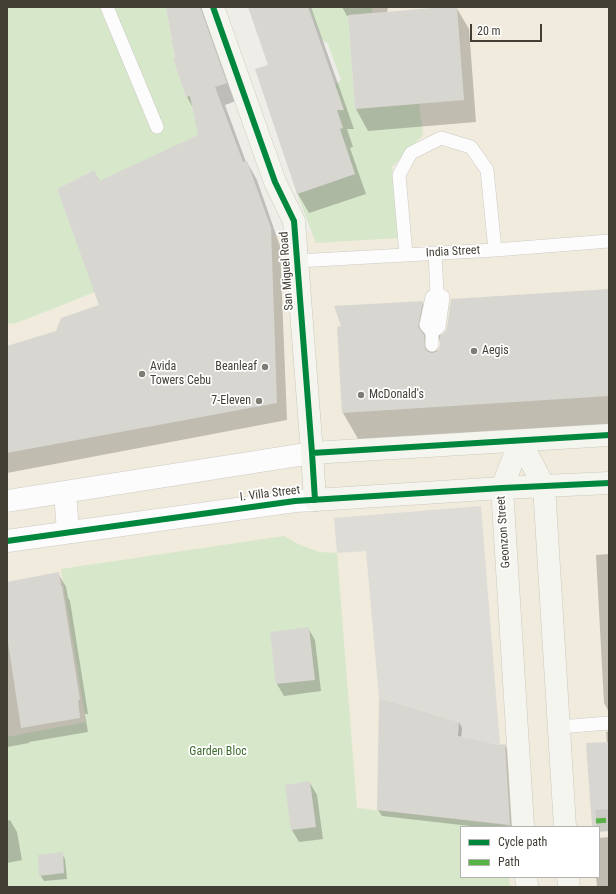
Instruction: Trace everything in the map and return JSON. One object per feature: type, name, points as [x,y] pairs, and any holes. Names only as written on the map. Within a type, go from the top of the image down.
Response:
[{"type":"street","name":"San Miguel Road","points":[[213,7],[275,182],[294,221],[315,500]]},
{"type":"street","points":[[7,501],[312,453],[609,435]]},
{"type":"street","points":[[520,441],[544,486],[565,826]]},
{"type":"street","name":"Geonzon Street","points":[[520,441],[502,488],[523,826]]},
{"type":"street","name":"I. Villa Street","points":[[7,541],[295,501],[609,483]]},
{"type":"street","points":[[65,492],[68,532]]},
{"type":"lane","points":[[106,7],[157,127]]},
{"type":"lane","points":[[406,255],[399,175],[411,153],[441,138],[470,147],[487,170],[496,250]]},
{"type":"lane","name":"India Street","points":[[297,261],[609,242]]},
{"type":"lane","points":[[435,253],[437,293]]},
{"type":"lane","points":[[437,293],[443,297],[439,327],[432,339],[426,325],[432,297],[437,293]]},
{"type":"lane","points":[[559,727],[609,723]]},
{"type":"shaded area","points":[[609,7],[609,887],[7,887],[7,323],[14,324],[239,237],[365,229],[342,8]]},
{"type":"shaded area","points":[[481,506],[500,745],[458,736],[459,722],[379,698],[366,551],[337,553],[334,518]]},
{"type":"green space","points":[[7,7],[166,7],[175,58],[173,59],[186,97],[190,96],[195,120],[202,133],[99,181],[94,170],[57,189],[95,292],[14,324],[7,323]]},
{"type":"green space","points":[[373,7],[371,13],[348,15],[355,109],[419,104],[423,135],[392,167],[398,238],[316,243],[297,194],[355,174],[340,129],[330,88],[341,80],[328,44],[322,40],[310,8]]},
{"type":"green space","name":"Garden Bloc","points":[[284,536],[298,544],[319,552],[337,553],[357,808],[506,825],[460,826],[460,878],[509,878],[510,887],[7,887],[7,737],[86,722],[61,569]]},
{"type":"building","points":[[166,7],[200,7],[227,83],[215,87],[243,162],[247,161],[271,228],[277,403],[7,453],[7,346],[56,331],[61,318],[99,305],[57,189],[94,170],[99,181],[198,135],[190,96],[186,97],[173,59],[175,58]]},
{"type":"building","points":[[248,7],[308,7],[344,110],[337,110],[343,128],[340,129],[355,174],[297,194],[255,69],[268,65]]},
{"type":"building","points":[[457,7],[464,100],[355,109],[348,15]]},
{"type":"building","name":"Aegis","points":[[609,289],[609,396],[342,413],[337,327],[341,326],[334,306],[423,301],[418,327],[424,335],[425,349],[432,353],[439,349],[440,336],[446,331],[451,299]]},
{"type":"building","points":[[59,572],[80,700],[78,700],[80,718],[21,728],[7,636],[7,582]]},
{"type":"building","points":[[309,627],[315,680],[276,684],[270,632]]},
{"type":"building","points":[[379,698],[459,722],[458,736],[500,745],[505,744],[510,825],[377,810]]},
{"type":"building","points":[[609,742],[609,827],[592,826],[586,743]]},
{"type":"building","points":[[310,781],[316,827],[291,830],[285,785]]},
{"type":"building","points":[[63,852],[64,873],[39,876],[38,855]]},
{"type":"tunnel","points":[[596,821],[609,820]]},
{"type":"marked path","points":[[596,821],[609,820]]},
{"type":"cycle path","points":[[213,7],[275,182],[294,221],[315,500]]},
{"type":"cycle path","points":[[312,453],[609,435]]},
{"type":"cycle path","points":[[7,541],[295,501],[609,483]]},
{"type":"place","name":"Aegis","points":[[474,351]]},
{"type":"place","name":"Beanleaf","points":[[265,367]]},
{"type":"place","name":"Avida Towers Cebu","points":[[142,374]]},
{"type":"place","name":"McDonald's","points":[[361,395]]},
{"type":"place","name":"7-Eleven","points":[[259,401]]}]
